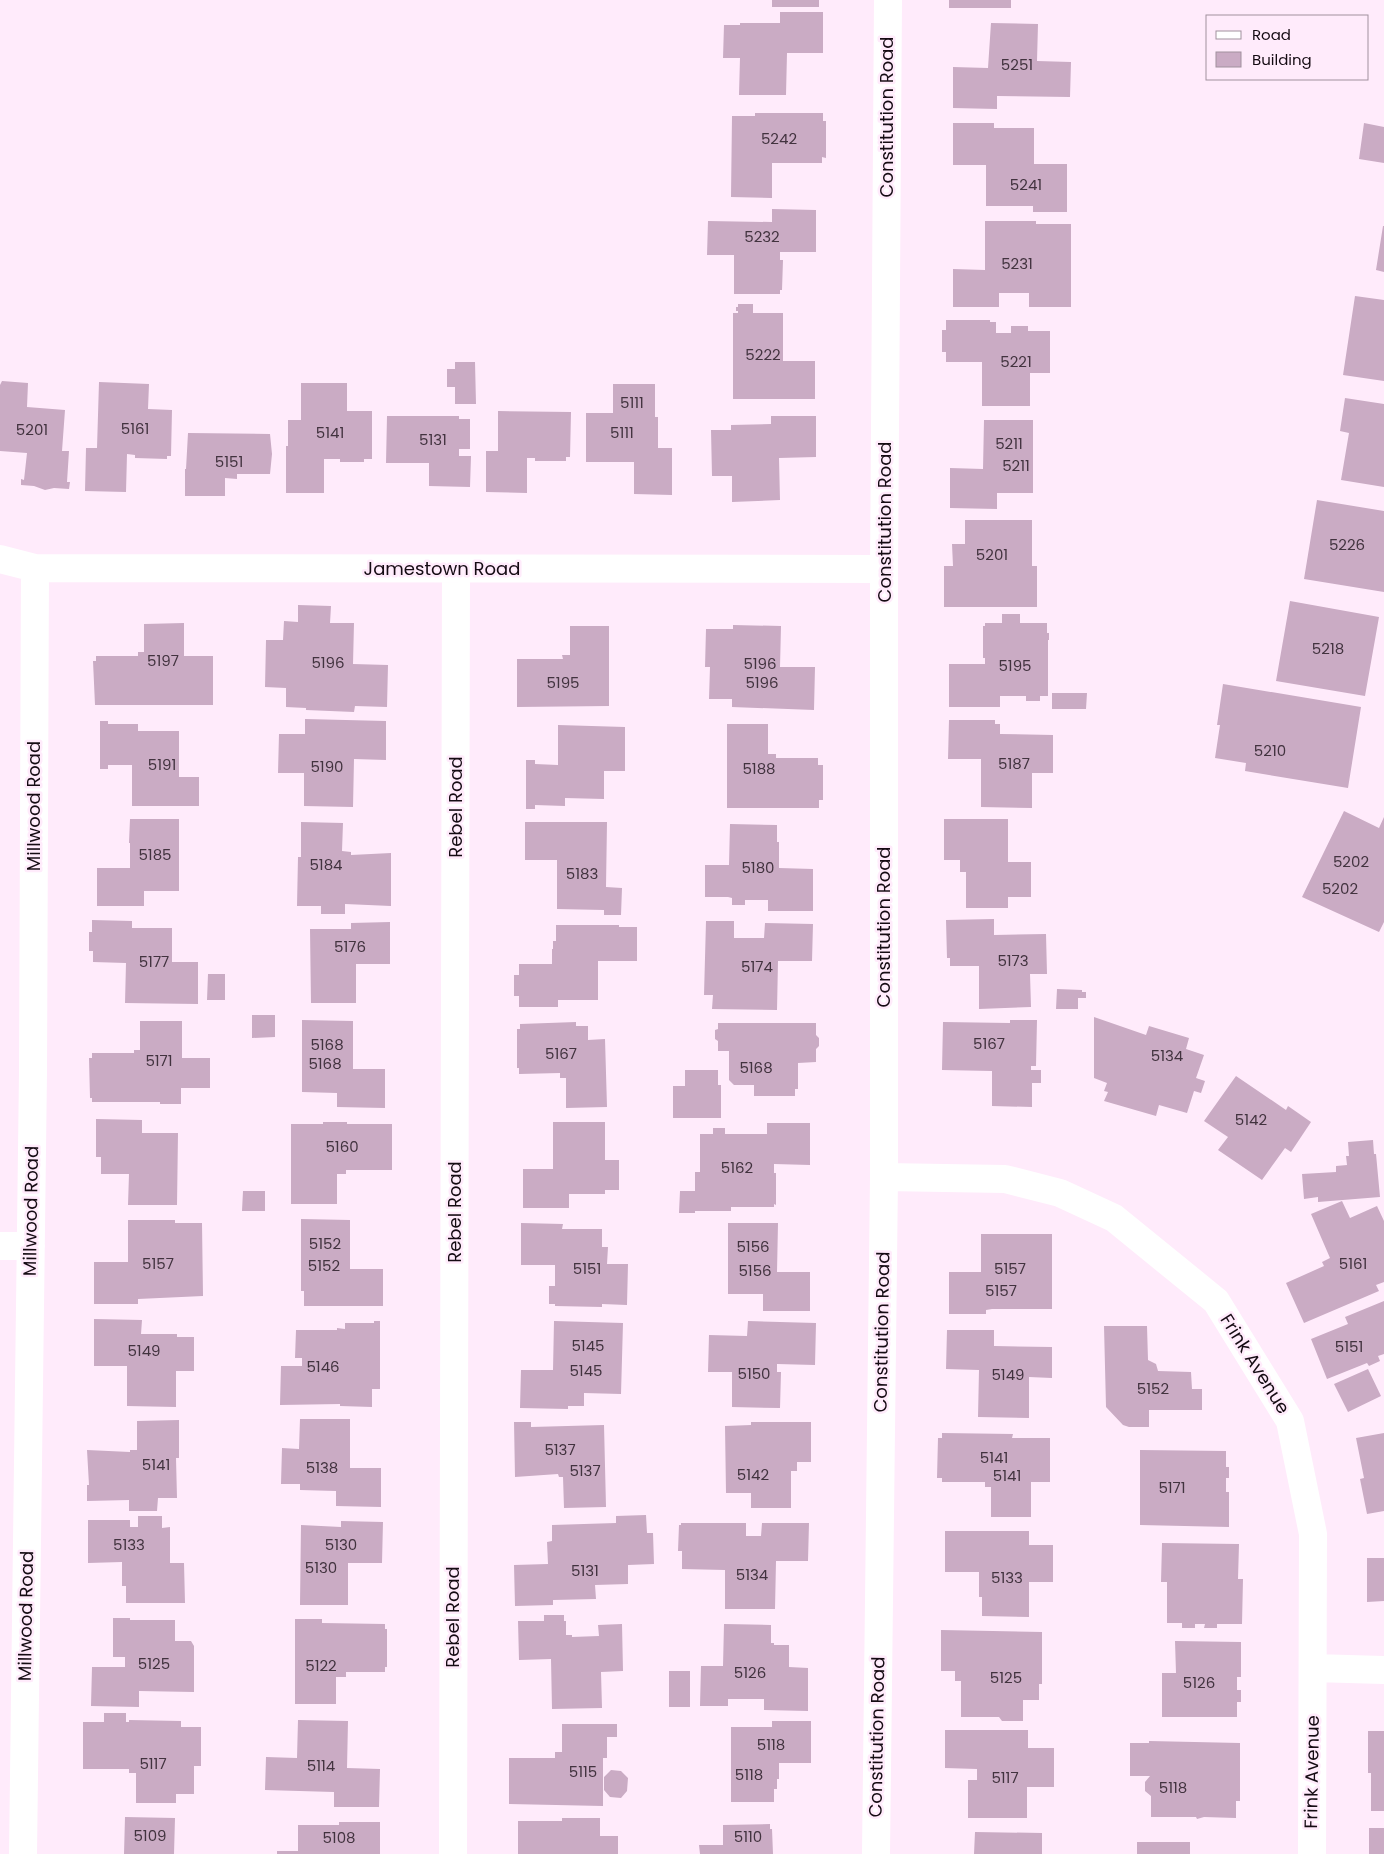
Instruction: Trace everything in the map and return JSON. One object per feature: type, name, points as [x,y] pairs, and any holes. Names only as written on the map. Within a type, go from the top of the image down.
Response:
[{"type":"street","name":"Constitution Road","points":[[876,1854],[884,1177],[884,569],[888,0]]},
{"type":"street","name":"Jamestown Road","points":[[0,559],[35,568],[884,569]]},
{"type":"street","name":"Millwood Road","points":[[23,1854],[31,1246],[35,568]]},
{"type":"street","name":"Rebel Road","points":[[453,1854],[456,569]]},
{"type":"street","name":"Frink Avenue","points":[[884,1177],[1005,1179],[1060,1192],[1114,1218],[1216,1302],[1290,1421],[1313,1534],[1312,1854]]},
{"type":"street","points":[[0,1246],[31,1246]]},
{"type":"street","points":[[1313,1668],[1384,1670]]},
{"type":"building","points":[[772,0],[819,0],[819,7],[772,7]]},
{"type":"building","points":[[949,0],[1011,0],[1011,8],[949,8]]},
{"type":"building","points":[[780,12],[823,12],[823,53],[787,53],[786,95],[739,95],[740,58],[723,58],[724,25],[780,23]]},
{"type":"building","points":[[991,23],[1038,24],[1037,61],[1071,62],[1070,97],[997,96],[997,109],[953,108],[953,67],[988,68]]},
{"type":"building","points":[[755,113],[823,113],[823,121],[826,121],[826,158],[822,157],[822,163],[772,163],[772,198],[731,197],[732,116],[755,116]]},
{"type":"building","points":[[953,123],[994,123],[994,128],[1034,128],[1034,164],[1067,164],[1067,212],[1033,212],[1033,206],[986,206],[986,165],[953,165]]},
{"type":"building","points":[[1364,123],[1384,127],[1384,163],[1359,159]]},
{"type":"building","points":[[772,209],[816,210],[816,252],[780,252],[780,260],[783,260],[782,290],[780,290],[780,294],[734,294],[734,255],[707,255],[708,221],[772,222]]},
{"type":"building","points":[[985,221],[1036,221],[1036,224],[1071,224],[1071,307],[1029,307],[1029,293],[999,293],[999,307],[953,307],[953,269],[985,270]]},
{"type":"building","points":[[1384,226],[1384,272],[1376,270]]},
{"type":"building","points":[[1355,296],[1384,300],[1384,381],[1343,375]]},
{"type":"building","points":[[738,304],[753,304],[753,313],[783,313],[783,361],[815,361],[815,399],[733,399],[733,313],[738,313],[736,307],[738,307]]},
{"type":"building","points":[[946,320],[990,320],[990,322],[996,322],[996,333],[1011,333],[1011,326],[1028,326],[1028,331],[1050,331],[1050,373],[1030,373],[1030,406],[982,406],[982,362],[946,362],[946,352],[942,352],[942,330],[946,330]]},
{"type":"building","points":[[455,362],[475,362],[476,404],[455,404],[455,387],[447,387],[447,369],[455,369]]},
{"type":"building","points":[[2,381],[28,383],[27,407],[65,410],[62,451],[69,451],[67,482],[70,482],[69,489],[54,488],[45,490],[34,486],[21,485],[21,479],[24,480],[27,453],[0,451],[0,385]]},
{"type":"building","points":[[99,382],[149,384],[148,409],[172,410],[171,456],[167,456],[167,459],[135,458],[135,455],[127,454],[126,492],[85,491],[86,448],[97,448]]},
{"type":"building","points":[[301,383],[347,383],[347,411],[372,411],[372,459],[364,459],[364,462],[340,462],[340,459],[324,459],[324,493],[286,493],[288,420],[301,420]]},
{"type":"building","points":[[613,384],[655,384],[655,417],[658,417],[658,448],[672,448],[672,495],[634,494],[634,462],[586,462],[586,413],[613,413]]},
{"type":"building","points":[[1345,398],[1384,404],[1384,487],[1341,480],[1349,433],[1340,431]]},
{"type":"building","points":[[498,411],[571,412],[570,457],[566,457],[566,461],[535,461],[535,458],[527,458],[527,493],[486,492],[486,451],[498,451]]},
{"type":"building","points":[[387,416],[459,416],[459,419],[470,419],[470,449],[459,449],[459,456],[471,456],[470,487],[429,486],[429,463],[386,463]]},
{"type":"building","points":[[771,416],[816,416],[816,457],[779,458],[780,500],[732,502],[732,476],[712,476],[711,430],[731,430],[731,425],[771,424]]},
{"type":"building","points":[[984,420],[1033,420],[1033,493],[997,493],[997,509],[950,508],[950,468],[983,469]]},
{"type":"building","points":[[188,433],[270,434],[272,454],[270,474],[237,474],[237,479],[225,478],[225,496],[185,496]]},
{"type":"building","points":[[1317,500],[1384,511],[1384,592],[1304,579]]},
{"type":"building","points":[[965,520],[1032,520],[1032,566],[1037,566],[1037,607],[944,607],[944,566],[953,566],[952,544],[965,544]]},
{"type":"building","points":[[1290,601],[1379,617],[1365,696],[1276,681]]},
{"type":"building","points":[[298,605],[331,606],[330,623],[354,623],[353,664],[388,665],[387,707],[355,706],[354,712],[306,710],[306,708],[286,707],[286,688],[265,687],[266,640],[283,640],[284,621],[298,622]]},
{"type":"building","points":[[1002,614],[1020,614],[1020,623],[1047,623],[1047,633],[1049,633],[1048,696],[1040,696],[1040,701],[1026,701],[1026,696],[1000,696],[1000,707],[949,707],[949,664],[985,664],[985,658],[983,658],[983,626],[985,626],[985,623],[1002,623]]},
{"type":"building","points":[[184,623],[184,656],[213,656],[213,705],[95,705],[93,661],[96,661],[96,656],[138,656],[138,652],[144,652],[144,624]]},
{"type":"building","points":[[733,625],[781,626],[780,667],[815,667],[814,710],[732,707],[732,699],[709,699],[710,667],[705,667],[706,629],[733,629]]},
{"type":"building","points":[[570,626],[609,626],[609,706],[517,707],[517,659],[563,659],[562,655],[570,655]]},
{"type":"building","points":[[1223,684],[1361,707],[1348,788],[1245,771],[1246,763],[1215,758],[1220,725],[1217,725]]},
{"type":"building","points":[[1052,693],[1087,693],[1086,709],[1052,709]]},
{"type":"building","points":[[305,719],[386,721],[386,760],[354,759],[353,807],[304,806],[304,773],[278,773],[279,734],[305,734]]},
{"type":"building","points":[[949,720],[995,720],[995,724],[1000,724],[1000,734],[1053,735],[1053,773],[1032,773],[1032,808],[981,807],[981,759],[948,759]]},
{"type":"building","points":[[100,721],[108,721],[108,724],[138,724],[138,731],[179,731],[179,777],[199,777],[199,806],[132,806],[132,765],[108,765],[108,769],[100,769]]},
{"type":"building","points":[[727,724],[768,724],[768,754],[776,754],[776,758],[818,758],[818,765],[823,765],[823,800],[819,800],[819,808],[727,808]]},
{"type":"building","points":[[558,725],[625,727],[625,771],[604,771],[604,799],[565,798],[565,806],[535,805],[535,809],[526,809],[526,760],[535,760],[535,764],[558,765]]},
{"type":"building","points":[[1344,811],[1379,828],[1384,817],[1384,922],[1379,932],[1302,897]]},
{"type":"building","points":[[130,819],[179,819],[179,891],[144,891],[144,906],[97,906],[97,868],[130,868]]},
{"type":"building","points":[[944,819],[1008,819],[1008,862],[1031,862],[1031,897],[1008,897],[1008,908],[966,908],[966,872],[960,872],[960,860],[944,860]]},
{"type":"building","points":[[301,822],[343,823],[342,851],[351,852],[351,855],[391,853],[391,906],[345,904],[345,914],[321,914],[321,906],[297,906],[298,857],[301,857]]},
{"type":"building","points":[[525,822],[607,822],[606,887],[622,888],[621,915],[604,915],[604,910],[557,909],[557,860],[525,860]]},
{"type":"building","points":[[730,824],[777,825],[779,868],[813,869],[813,911],[768,911],[768,900],[745,900],[745,905],[732,905],[732,898],[705,897],[705,865],[729,865]]},
{"type":"building","points":[[994,919],[994,935],[1046,934],[1047,974],[1030,974],[1031,1007],[979,1009],[979,966],[950,966],[950,958],[947,958],[946,920]]},
{"type":"building","points":[[92,920],[132,921],[132,928],[172,928],[172,962],[198,962],[198,1004],[125,1003],[126,963],[93,962],[93,951],[89,951],[89,932],[92,932]]},
{"type":"building","points":[[706,921],[734,921],[734,938],[764,938],[765,923],[813,924],[812,961],[778,961],[777,1010],[712,1009],[713,995],[704,995]]},
{"type":"building","points":[[390,922],[390,964],[356,964],[356,1003],[311,1003],[310,929],[351,929],[351,923]]},
{"type":"building","points":[[556,925],[619,925],[619,927],[637,927],[637,961],[598,961],[598,1000],[558,1000],[558,1007],[519,1007],[519,996],[514,996],[514,975],[519,975],[519,964],[552,964],[553,941],[556,941]]},
{"type":"building","points":[[208,974],[225,974],[225,1000],[207,1000]]},
{"type":"building","points":[[1057,989],[1082,990],[1082,992],[1086,992],[1086,998],[1078,998],[1078,1009],[1056,1009]]},
{"type":"building","points":[[252,1015],[275,1015],[275,1037],[252,1038]]},
{"type":"building","points":[[1094,1017],[1146,1035],[1149,1026],[1189,1038],[1186,1049],[1204,1055],[1196,1078],[1205,1081],[1201,1093],[1194,1091],[1187,1113],[1159,1105],[1156,1116],[1104,1101],[1108,1092],[1104,1091],[1107,1083],[1094,1078]]},
{"type":"building","points":[[302,1020],[353,1021],[353,1069],[385,1069],[385,1108],[337,1107],[337,1093],[302,1092]]},
{"type":"building","points":[[1010,1020],[1037,1020],[1036,1066],[1031,1066],[1031,1070],[1041,1070],[1041,1083],[1032,1083],[1032,1107],[992,1106],[992,1071],[942,1070],[943,1022],[1010,1023]]},
{"type":"building","points":[[140,1021],[182,1021],[182,1058],[210,1058],[210,1088],[181,1088],[181,1104],[160,1104],[160,1102],[92,1102],[92,1098],[90,1098],[89,1058],[92,1058],[92,1053],[134,1053],[134,1050],[140,1050]]},
{"type":"building","points":[[576,1022],[576,1026],[588,1026],[588,1040],[605,1039],[607,1107],[566,1108],[566,1078],[560,1078],[560,1073],[519,1074],[519,1068],[517,1068],[517,1029],[520,1029],[520,1024]]},
{"type":"building","points":[[718,1023],[816,1023],[816,1035],[819,1038],[819,1046],[816,1049],[816,1062],[798,1063],[798,1089],[795,1089],[795,1096],[754,1096],[754,1085],[734,1085],[729,1080],[729,1051],[718,1051],[715,1030],[718,1029]]},
{"type":"building","points":[[685,1070],[718,1070],[718,1085],[721,1085],[721,1118],[673,1118],[673,1086],[685,1086]]},
{"type":"building","points":[[1236,1076],[1286,1110],[1288,1106],[1311,1122],[1291,1152],[1285,1148],[1262,1180],[1218,1150],[1228,1137],[1204,1121]]},
{"type":"building","points":[[96,1119],[142,1120],[142,1133],[178,1133],[177,1205],[128,1205],[129,1174],[101,1174],[101,1157],[96,1157]]},
{"type":"building","points":[[323,1122],[392,1124],[392,1170],[346,1170],[346,1174],[337,1174],[337,1204],[291,1204],[291,1124],[323,1124]]},
{"type":"building","points":[[553,1122],[605,1122],[605,1160],[619,1160],[619,1190],[605,1190],[605,1194],[569,1194],[569,1208],[523,1208],[523,1169],[553,1169]]},
{"type":"building","points":[[767,1123],[810,1123],[810,1165],[774,1164],[774,1173],[776,1173],[776,1205],[774,1204],[774,1207],[731,1207],[731,1211],[679,1213],[680,1191],[695,1191],[695,1172],[700,1172],[700,1134],[713,1134],[713,1128],[725,1128],[725,1134],[767,1134]]},
{"type":"building","points":[[1373,1140],[1380,1197],[1318,1202],[1318,1197],[1304,1199],[1302,1174],[1336,1172],[1336,1166],[1347,1165],[1346,1156],[1349,1156],[1348,1142]]},
{"type":"building","points":[[243,1191],[265,1191],[265,1211],[242,1211]]},
{"type":"building","points":[[1342,1201],[1350,1218],[1377,1206],[1384,1221],[1384,1282],[1376,1285],[1379,1291],[1304,1323],[1286,1283],[1324,1266],[1322,1262],[1330,1258],[1311,1214]]},
{"type":"building","points":[[301,1219],[350,1220],[350,1269],[383,1269],[383,1306],[304,1306],[304,1291],[301,1291]]},
{"type":"building","points":[[128,1220],[175,1220],[175,1223],[202,1223],[203,1296],[138,1299],[138,1304],[94,1304],[94,1262],[128,1262]]},
{"type":"building","points":[[521,1223],[563,1224],[562,1229],[602,1229],[602,1247],[608,1247],[607,1264],[628,1264],[627,1305],[602,1304],[602,1307],[555,1306],[555,1304],[549,1304],[549,1286],[555,1286],[555,1265],[521,1265]]},
{"type":"building","points":[[728,1223],[778,1223],[777,1272],[810,1272],[810,1311],[763,1311],[763,1294],[728,1294]]},
{"type":"building","points":[[981,1234],[1052,1234],[1052,1309],[992,1309],[986,1310],[986,1314],[949,1314],[949,1272],[981,1272]]},
{"type":"building","points":[[1384,1301],[1384,1354],[1378,1356],[1380,1361],[1369,1366],[1367,1363],[1327,1379],[1311,1339],[1348,1324],[1345,1317]]},
{"type":"building","points":[[94,1319],[142,1320],[141,1334],[177,1334],[177,1337],[194,1337],[194,1371],[176,1371],[176,1407],[127,1406],[127,1366],[94,1366]]},
{"type":"building","points":[[374,1321],[380,1321],[380,1389],[372,1389],[372,1407],[340,1406],[340,1404],[280,1405],[281,1366],[302,1366],[302,1358],[295,1358],[296,1330],[337,1330],[337,1328],[345,1329],[345,1323],[374,1323]]},
{"type":"building","points":[[554,1321],[623,1323],[621,1394],[584,1393],[584,1406],[568,1406],[568,1409],[520,1408],[521,1370],[553,1370]]},
{"type":"building","points":[[748,1321],[816,1323],[815,1365],[777,1364],[777,1372],[781,1372],[780,1408],[732,1407],[732,1372],[708,1372],[709,1335],[747,1336]]},
{"type":"building","points":[[1104,1326],[1147,1326],[1148,1360],[1156,1364],[1158,1371],[1191,1372],[1192,1389],[1202,1389],[1202,1410],[1149,1410],[1149,1427],[1129,1427],[1123,1425],[1106,1407]]},
{"type":"building","points":[[947,1330],[994,1330],[994,1346],[1052,1347],[1052,1378],[1029,1377],[1029,1418],[978,1417],[979,1370],[946,1369]]},
{"type":"building","points":[[1368,1369],[1381,1396],[1348,1412],[1334,1384]]},
{"type":"building","points":[[300,1419],[350,1419],[350,1468],[381,1468],[381,1507],[336,1506],[336,1491],[300,1490],[300,1484],[281,1484],[282,1448],[299,1449]]},
{"type":"building","points":[[179,1420],[179,1458],[176,1458],[177,1498],[158,1498],[157,1511],[129,1511],[129,1500],[87,1501],[87,1485],[89,1485],[87,1450],[130,1452],[130,1450],[137,1450],[137,1421]]},
{"type":"building","points":[[514,1422],[531,1422],[531,1427],[604,1425],[606,1507],[564,1508],[563,1477],[559,1477],[558,1474],[515,1477]]},
{"type":"building","points":[[751,1422],[811,1422],[811,1462],[797,1462],[797,1471],[791,1471],[791,1508],[751,1508],[751,1493],[726,1493],[725,1426],[751,1425]]},
{"type":"building","points":[[942,1433],[1013,1434],[1012,1438],[1050,1438],[1050,1482],[1031,1482],[1031,1517],[991,1517],[991,1487],[985,1487],[985,1482],[942,1482],[942,1478],[937,1478],[938,1438],[942,1438]]},
{"type":"building","points":[[1384,1433],[1384,1511],[1367,1514],[1360,1479],[1364,1478],[1356,1438]]},
{"type":"building","points":[[1140,1450],[1226,1451],[1226,1467],[1229,1467],[1229,1478],[1226,1478],[1226,1492],[1229,1492],[1229,1527],[1140,1525]]},
{"type":"building","points":[[646,1515],[647,1533],[653,1533],[654,1564],[628,1565],[628,1584],[595,1585],[596,1599],[553,1600],[553,1605],[515,1606],[514,1565],[548,1564],[547,1542],[552,1541],[552,1525],[616,1523],[616,1516]]},
{"type":"building","points":[[138,1516],[162,1516],[162,1528],[170,1527],[170,1563],[184,1563],[185,1603],[126,1603],[126,1586],[122,1586],[122,1562],[88,1563],[88,1520],[130,1520],[130,1527],[138,1527]]},
{"type":"building","points":[[341,1521],[383,1522],[382,1563],[348,1563],[348,1605],[300,1605],[301,1525],[341,1527]]},
{"type":"building","points":[[681,1523],[746,1523],[746,1536],[761,1536],[762,1523],[809,1523],[808,1561],[776,1561],[775,1609],[725,1609],[725,1570],[682,1569],[682,1551],[678,1551],[679,1525]]},
{"type":"building","points":[[945,1531],[1029,1531],[1029,1545],[1053,1545],[1053,1582],[1029,1582],[1029,1617],[982,1616],[982,1597],[979,1597],[979,1572],[945,1572]]},
{"type":"building","points":[[1162,1543],[1239,1544],[1238,1579],[1243,1579],[1242,1624],[1217,1624],[1217,1628],[1204,1628],[1205,1624],[1195,1624],[1195,1628],[1182,1628],[1182,1623],[1167,1623],[1167,1582],[1161,1582]]},
{"type":"building","points":[[1367,1558],[1384,1558],[1384,1601],[1367,1602]]},
{"type":"building","points":[[544,1615],[564,1615],[566,1635],[572,1635],[572,1637],[599,1636],[598,1625],[622,1624],[623,1671],[601,1672],[602,1708],[552,1709],[551,1659],[519,1660],[518,1621],[544,1621]]},
{"type":"building","points":[[113,1618],[175,1620],[175,1641],[191,1641],[194,1646],[194,1692],[139,1691],[139,1707],[91,1706],[92,1667],[125,1667],[125,1657],[113,1657]]},
{"type":"building","points":[[295,1619],[322,1619],[322,1623],[385,1624],[385,1629],[387,1629],[387,1667],[385,1667],[385,1672],[346,1672],[346,1677],[336,1677],[336,1704],[295,1704]]},
{"type":"building","points":[[724,1624],[771,1625],[771,1643],[774,1643],[774,1645],[789,1645],[789,1667],[808,1668],[808,1711],[764,1710],[764,1699],[728,1699],[728,1706],[700,1706],[701,1666],[723,1666]]},
{"type":"building","points":[[941,1630],[1042,1632],[1042,1684],[1039,1684],[1039,1700],[1023,1700],[1023,1721],[1002,1721],[999,1717],[961,1717],[961,1681],[955,1681],[955,1671],[941,1671]]},
{"type":"building","points":[[1175,1641],[1241,1642],[1241,1677],[1237,1677],[1237,1690],[1241,1690],[1241,1702],[1237,1702],[1237,1717],[1162,1717],[1162,1673],[1176,1673]]},
{"type":"building","points":[[669,1671],[690,1671],[690,1707],[669,1707]]},
{"type":"building","points":[[104,1713],[126,1713],[126,1722],[129,1722],[129,1720],[181,1721],[181,1727],[201,1727],[201,1766],[194,1766],[194,1794],[176,1794],[176,1803],[136,1803],[136,1773],[129,1773],[129,1769],[83,1769],[83,1722],[104,1722]]},
{"type":"building","points":[[298,1720],[348,1721],[347,1768],[380,1769],[379,1807],[334,1807],[334,1792],[265,1790],[266,1757],[297,1758]]},
{"type":"building","points":[[772,1721],[811,1721],[811,1763],[779,1763],[779,1779],[777,1779],[777,1789],[774,1789],[774,1802],[731,1802],[731,1727],[772,1727]]},
{"type":"building","points":[[562,1724],[617,1724],[617,1737],[607,1737],[607,1758],[603,1758],[603,1806],[509,1804],[509,1758],[555,1758],[555,1752],[562,1752]]},
{"type":"building","points":[[945,1730],[1028,1730],[1028,1748],[1054,1748],[1054,1787],[1027,1787],[1027,1818],[968,1818],[968,1780],[977,1780],[977,1769],[945,1768]]},
{"type":"building","points":[[1368,1731],[1384,1731],[1384,1811],[1371,1811],[1371,1773],[1368,1773]]},
{"type":"building","points":[[1149,1741],[1240,1743],[1240,1801],[1236,1801],[1236,1818],[1151,1817],[1151,1796],[1145,1791],[1145,1782],[1150,1776],[1130,1776],[1130,1743],[1149,1743]]},
{"type":"building","points":[[611,1770],[621,1771],[628,1778],[627,1791],[621,1798],[610,1797],[604,1790],[604,1777]]},
{"type":"building","points":[[125,1817],[175,1818],[174,1854],[124,1854]]},
{"type":"building","points":[[562,1818],[600,1818],[600,1836],[618,1836],[618,1854],[518,1854],[518,1821],[562,1821]]},
{"type":"building","points":[[339,1822],[380,1822],[380,1854],[277,1854],[277,1851],[298,1851],[298,1825],[339,1825]]},
{"type":"building","points":[[770,1824],[773,1854],[700,1854],[699,1845],[723,1845],[723,1825]]},
{"type":"building","points":[[1369,1828],[1384,1828],[1384,1854],[1369,1854]]},
{"type":"building","points":[[975,1832],[1042,1833],[1042,1854],[974,1854]]},
{"type":"building","points":[[1137,1842],[1190,1842],[1190,1854],[1137,1854]]}]
